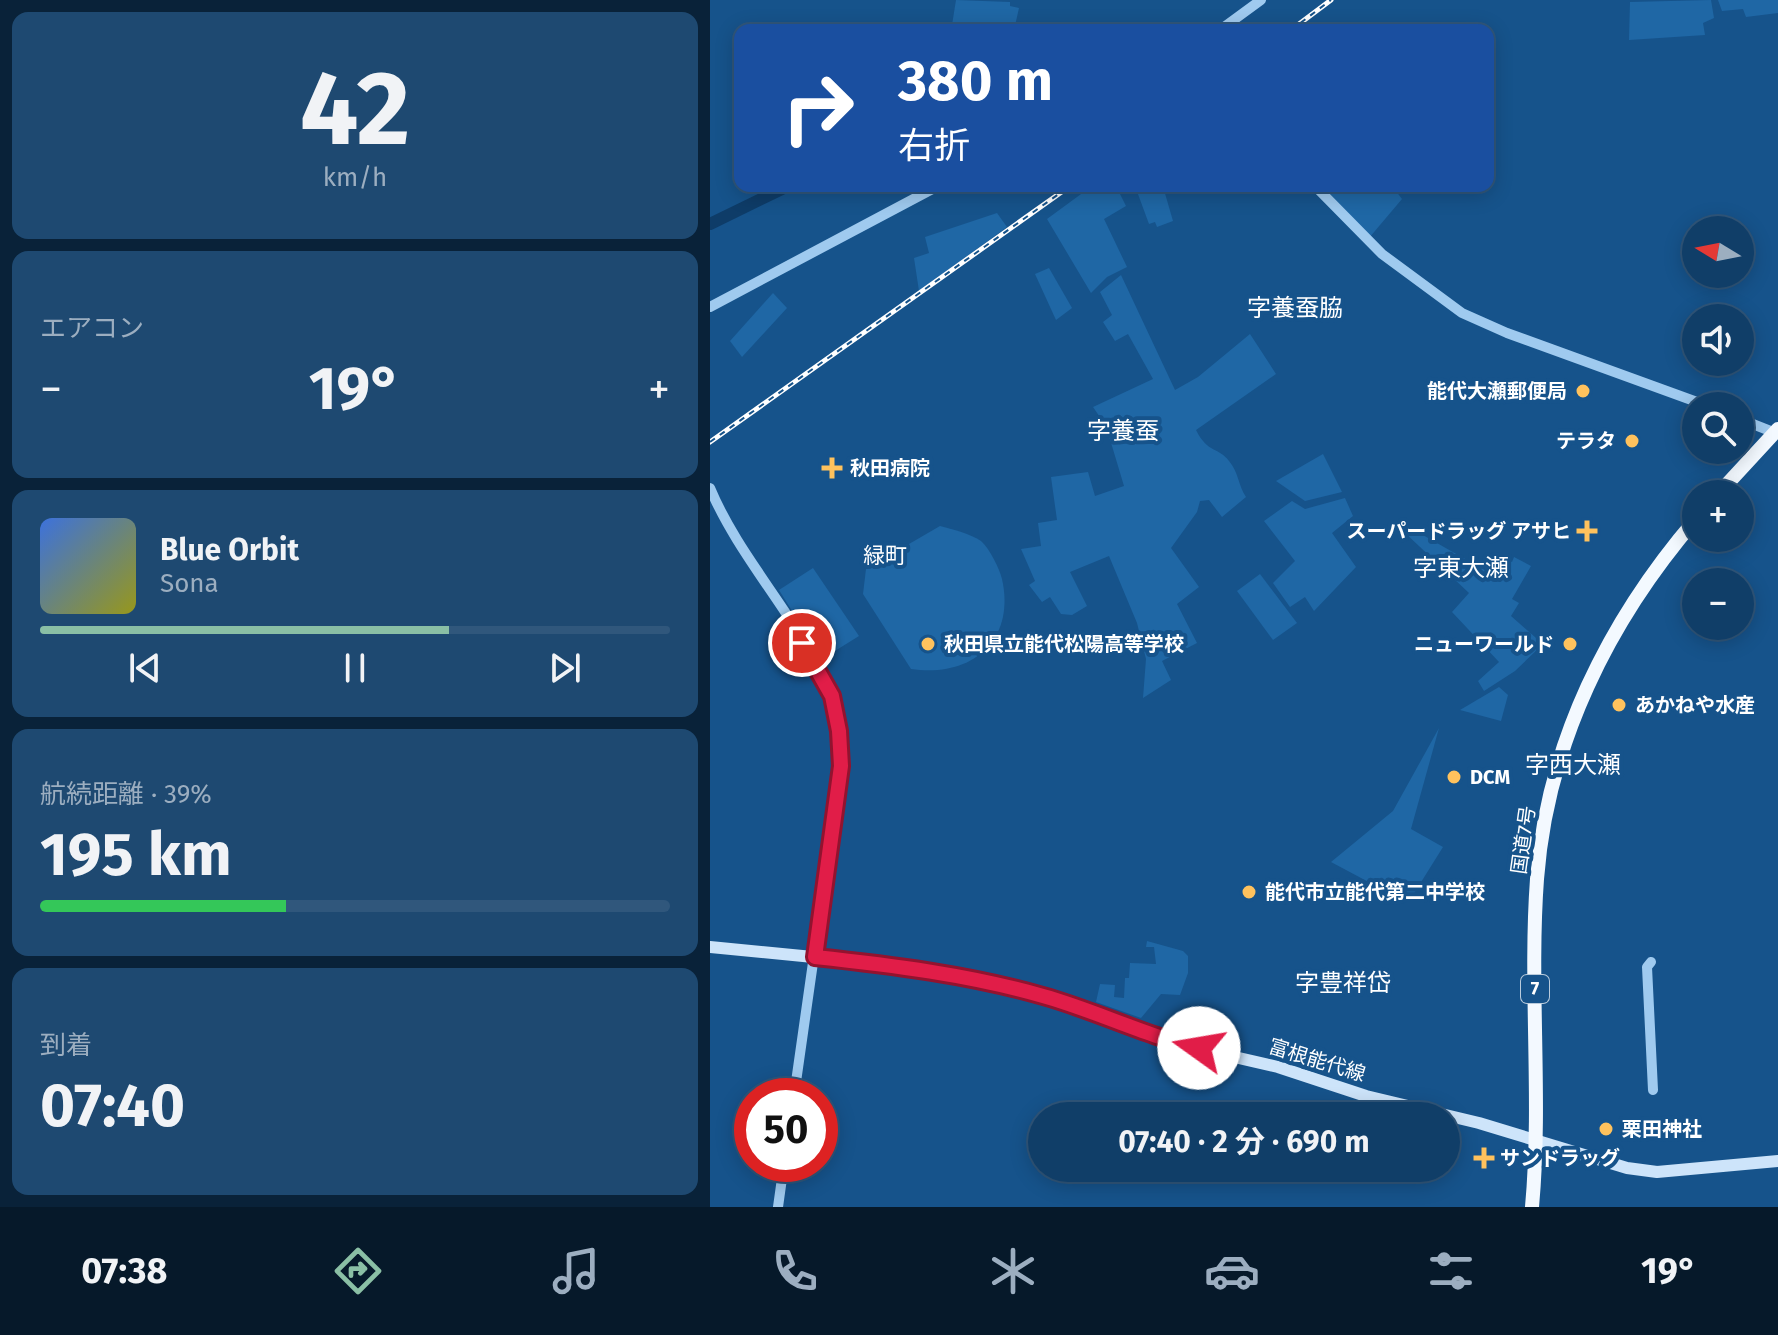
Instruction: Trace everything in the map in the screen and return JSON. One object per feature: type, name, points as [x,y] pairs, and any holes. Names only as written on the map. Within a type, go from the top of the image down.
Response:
[{"type":"highway","points":[[1731,480],[1777,432]]},
{"type":"highway","name":"国道7号","points":[[1532,1207],[1538,1141],[1535,910],[1542,837],[1553,786],[1581,701],[1613,635],[1649,578],[1682,537]]},
{"type":"main road","name":"富根能代線","points":[[710,947],[903,967],[1043,996],[1169,1042],[1278,1067],[1366,1096],[1538,1141],[1600,1161],[1657,1172],[1778,1161]]},
{"type":"street","points":[[1228,24],[1261,0]]},
{"type":"street","points":[[710,307],[927,192]]},
{"type":"street","points":[[1321,192],[1382,254],[1462,313],[1507,333],[1682,397]]},
{"type":"street","points":[[1754,424],[1777,432]]},
{"type":"street","points":[[710,488],[832,696],[839,731],[841,766],[797,1078]]},
{"type":"street","points":[[1651,962],[1647,967],[1653,1090]]},
{"type":"street","points":[[778,1207],[781,1182]]},
{"type":"shaded area","points":[[956,0],[1010,2],[1010,6],[1019,8],[1015,24],[952,24]]},
{"type":"shaded area","points":[[1711,0],[1714,18],[1703,23],[1705,35],[1629,40],[1630,2]]},
{"type":"shaded area","points":[[1718,0],[1778,0],[1778,13],[1746,17],[1743,9],[1722,11]]},
{"type":"shaded area","points":[[1084,192],[1119,192],[1126,206],[1104,219],[1127,267],[1107,277],[1091,293],[1047,219]]},
{"type":"shaded area","points":[[1137,192],[1165,192],[1173,221],[1157,227],[1155,222],[1149,224]]},
{"type":"shaded area","points":[[1324,192],[1397,192],[1402,199],[1369,238]]},
{"type":"shaded area","points":[[997,213],[1007,227],[919,291],[914,258],[929,253],[925,237]]},
{"type":"shaded area","points":[[1049,268],[1072,308],[1056,320],[1035,274]]},
{"type":"shaded area","points":[[1121,275],[1175,390],[1198,377],[1250,334],[1276,374],[1196,430],[1209,447],[1229,461],[1246,497],[1222,517],[1209,500],[1200,501],[1197,512],[1171,548],[1199,587],[1177,604],[1197,643],[1162,661],[1171,680],[1143,698],[1146,659],[1137,623],[1109,556],[1070,572],[1087,606],[1072,615],[1061,614],[1050,597],[1042,602],[1029,585],[1035,581],[1021,549],[1041,546],[1038,523],[1057,520],[1051,477],[1088,472],[1095,496],[1124,486],[1106,426],[1093,407],[1153,379],[1128,334],[1115,341],[1103,322],[1112,315],[1100,292]]},
{"type":"shaded area","points":[[773,293],[787,308],[742,357],[730,341]]},
{"type":"shaded area","points":[[1323,454],[1342,492],[1305,501],[1276,481]]},
{"type":"shaded area","points":[[1345,498],[1353,516],[1332,533],[1356,567],[1314,611],[1305,597],[1290,607],[1273,583],[1295,561],[1264,521],[1292,501],[1305,509]]},
{"type":"shaded area","points":[[940,526],[972,536],[988,549],[1002,579],[1005,601],[1002,621],[995,638],[984,651],[969,661],[952,668],[911,669],[863,594],[866,569]]},
{"type":"shaded area","points":[[1407,526],[1495,576],[1504,558],[1512,562],[1514,557],[1531,566],[1512,599],[1519,603],[1511,616],[1543,644],[1515,671],[1484,691],[1478,681],[1499,662],[1452,612],[1469,593],[1403,531]]},
{"type":"shaded area","points":[[813,568],[859,636],[822,659],[779,590]]},
{"type":"shaded area","points":[[1260,574],[1297,623],[1273,640],[1237,591]]},
{"type":"shaded area","points":[[1499,687],[1508,695],[1501,721],[1460,710]]},
{"type":"shaded area","points":[[1439,728],[1411,829],[1443,847],[1408,903],[1331,862],[1393,811]]},
{"type":"shaded area","points":[[1147,941],[1183,951],[1188,956],[1188,973],[1180,995],[1161,994],[1141,1018],[1096,1002],[1100,984],[1115,985],[1114,997],[1124,998],[1130,963],[1156,964],[1154,947],[1146,947]]},
{"type":"waterway","points":[[710,224],[776,192]]},
{"type":"railway","points":[[1299,24],[1331,0]]},
{"type":"railway","points":[[710,442],[1062,192]]},
{"type":"place","name":"能代大瀬郵便局","points":[[1583,391]]},
{"type":"place","name":"テラタ","points":[[1632,441]]},
{"type":"place","name":"秋田病院","points":[[832,468]]},
{"type":"place","name":"スーパードラッグ アサヒ","points":[[1587,531]]},
{"type":"place","name":"秋田県立能代松陽高等学校","points":[[928,644]]},
{"type":"place","name":"ニューワールド","points":[[1570,644]]},
{"type":"place","name":"あかねや水産","points":[[1619,705]]},
{"type":"place","name":"DCM","points":[[1454,777]]},
{"type":"place","name":"能代市立能代第二中学校","points":[[1249,892]]},
{"type":"place","name":"栗田神社","points":[[1606,1129]]},
{"type":"place","name":"サンドラッグ","points":[[1484,1158]]},
{"type":"district","name":"字養蚕脇","points":[[1295,308]]},
{"type":"district","name":"字養蚕","points":[[1123,431]]},
{"type":"district","name":"緑町","points":[[885,555]]},
{"type":"district","name":"字東大瀬","points":[[1461,568]]},
{"type":"district","name":"字西大瀬","points":[[1573,765]]},
{"type":"district","name":"字豊祥岱","points":[[1343,983]]},
{"type":"route","points":[[802,643],[832,696],[839,731],[841,766],[815,957],[903,967],[1043,996],[1139,1033],[1199,1048]]}]
